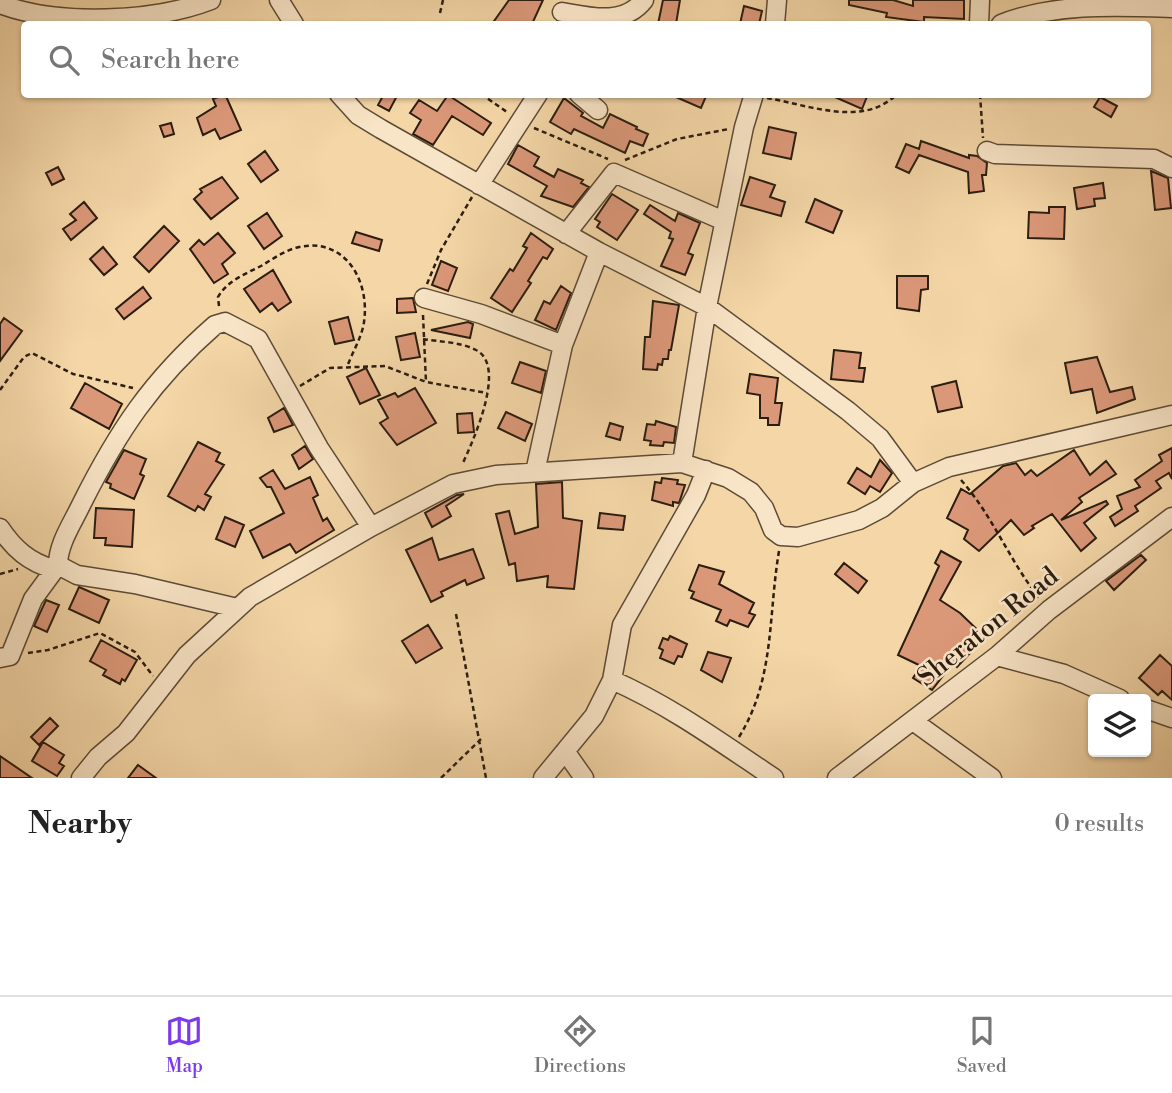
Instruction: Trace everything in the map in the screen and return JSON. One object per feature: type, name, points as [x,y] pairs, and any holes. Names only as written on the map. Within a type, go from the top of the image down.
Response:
[{"type":"street","points":[[0,4],[67,16],[126,17],[151,16],[211,0]]},
{"type":"street","points":[[279,0],[292,21]]},
{"type":"street","points":[[562,12],[600,19],[617,17],[629,12],[644,0]]},
{"type":"street","points":[[775,21],[777,0]]},
{"type":"street","points":[[979,21],[980,0]]},
{"type":"street","points":[[1011,21],[1031,15],[1075,9],[1113,6],[1172,8]]},
{"type":"street","points":[[343,98],[358,115],[479,185],[599,252],[708,307],[880,438],[913,483]]},
{"type":"street","points":[[479,185],[536,98]]},
{"type":"street","points":[[584,98],[598,110]]},
{"type":"street","points":[[682,463],[724,221],[744,127],[753,98]]},
{"type":"street","points":[[987,151],[1021,156],[1154,159],[1172,168]]},
{"type":"street","points":[[566,234],[614,173],[724,221]]},
{"type":"street","points":[[535,472],[563,345],[599,252]]},
{"type":"street","points":[[424,298],[481,314],[563,345]]},
{"type":"street","points":[[5,657],[33,599],[56,567],[66,536],[114,439],[150,390],[215,325],[225,322],[258,339],[318,448],[371,527]]},
{"type":"street","points":[[81,778],[98,757],[126,733],[187,655],[250,597],[371,527],[453,484],[535,472],[682,463],[706,470],[751,492],[764,508],[773,530],[781,536],[798,537],[859,520],[882,508],[913,483],[948,467],[990,455],[1172,415]]},
{"type":"street","points":[[543,778],[594,716],[612,680],[622,625],[696,495],[706,470]]},
{"type":"street","name":"Sheraton Road","points":[[837,778],[997,656],[1049,610],[1172,517]]},
{"type":"street","points":[[0,528],[34,564],[237,608]]},
{"type":"street","points":[[997,656],[1064,674],[1109,694]]},
{"type":"street","points":[[612,680],[654,699],[774,778]]},
{"type":"street","points":[[1151,711],[1172,718]]},
{"type":"street","points":[[913,721],[992,778]]},
{"type":"street","points":[[565,751],[584,778]]},
{"type":"path","points":[[440,13],[443,0]]},
{"type":"path","points":[[487,98],[521,122],[582,151],[610,160]]},
{"type":"path","points":[[772,98],[863,113],[880,108],[892,98]]},
{"type":"path","points":[[980,98],[987,151]]},
{"type":"path","points":[[621,161],[677,139],[744,127]]},
{"type":"path","points":[[426,382],[422,338],[428,278],[479,185]]},
{"type":"path","points":[[225,322],[218,297],[232,281],[300,247],[331,250],[347,260],[361,277],[364,322],[347,368]]},
{"type":"path","points":[[422,338],[478,350],[485,358],[489,375],[478,428],[453,484]]},
{"type":"path","points":[[0,390],[24,357],[32,353],[73,374],[113,385],[150,390]]},
{"type":"path","points":[[289,394],[330,368],[385,366],[426,382],[487,393]]},
{"type":"path","points":[[948,467],[995,528],[1021,577],[1049,610]]},
{"type":"path","points":[[732,749],[751,718],[769,658],[781,536]]},
{"type":"path","points":[[456,614],[486,778]]},
{"type":"path","points":[[5,657],[48,650],[100,634],[135,652],[162,687]]},
{"type":"path","points":[[441,778],[481,739]]},
{"type":"building","points":[[509,0],[543,0],[533,21],[494,21]]},
{"type":"building","points":[[663,0],[680,0],[676,21],[659,21]]},
{"type":"building","points":[[849,0],[893,0],[913,6],[913,0],[964,0],[964,19],[924,17],[924,21],[916,21],[886,17],[887,13],[849,5]]},
{"type":"building","points":[[744,6],[762,11],[760,21],[741,21]]},
{"type":"building","points":[[227,98],[241,130],[220,139],[215,129],[203,135],[197,118],[216,106],[213,99]]},
{"type":"building","points":[[382,98],[396,98],[389,111],[378,105]]},
{"type":"building","points":[[446,98],[453,98],[491,123],[483,135],[452,116],[433,145],[413,134],[421,120],[410,113],[419,100],[437,111]]},
{"type":"building","points":[[564,98],[583,113],[581,116],[603,128],[610,114],[637,127],[636,129],[648,134],[643,146],[630,141],[625,153],[574,129],[571,134],[550,122]]},
{"type":"building","points":[[678,98],[705,98],[701,108]]},
{"type":"building","points":[[837,98],[866,98],[862,109]]},
{"type":"building","points":[[1099,98],[1117,106],[1111,117],[1094,107]]},
{"type":"building","points":[[171,123],[174,134],[164,137],[160,126]]},
{"type":"building","points":[[769,127],[796,133],[791,159],[763,153]]},
{"type":"building","points":[[921,141],[969,158],[969,155],[977,156],[987,163],[986,175],[982,175],[984,191],[969,193],[968,172],[919,155],[909,173],[896,167],[906,144],[919,149]]},
{"type":"building","points":[[518,145],[539,157],[534,166],[554,177],[558,169],[583,180],[581,183],[589,187],[573,207],[541,196],[547,186],[508,164]]},
{"type":"building","points":[[265,151],[278,170],[261,182],[248,164]]},
{"type":"building","points":[[58,167],[64,179],[52,185],[46,173]]},
{"type":"building","points":[[1151,171],[1168,178],[1171,208],[1155,210]]},
{"type":"building","points":[[222,177],[238,198],[211,219],[194,199],[202,192],[200,189]]},
{"type":"building","points":[[750,177],[775,185],[770,197],[785,202],[781,216],[741,205]]},
{"type":"building","points":[[1103,183],[1105,198],[1094,199],[1095,206],[1077,209],[1074,188]]},
{"type":"building","points":[[612,194],[638,210],[617,240],[597,227],[600,222],[595,219]]},
{"type":"building","points":[[815,199],[842,211],[833,233],[806,222]]},
{"type":"building","points":[[84,202],[97,218],[71,240],[63,229],[76,220],[70,214]]},
{"type":"building","points":[[650,205],[675,221],[678,213],[700,223],[688,253],[693,255],[685,275],[661,266],[673,239],[669,238],[671,232],[644,214]]},
{"type":"building","points":[[1049,207],[1065,207],[1064,239],[1028,238],[1029,212],[1049,213]]},
{"type":"building","points":[[267,213],[282,236],[264,249],[248,226]]},
{"type":"building","points":[[164,226],[179,241],[149,272],[134,257]]},
{"type":"building","points":[[356,232],[382,240],[379,251],[352,243]]},
{"type":"building","points":[[218,233],[235,253],[222,264],[228,274],[214,283],[190,249],[199,240],[204,245]]},
{"type":"building","points":[[531,233],[553,249],[547,259],[543,257],[528,281],[531,283],[512,312],[491,298],[510,269],[513,271],[527,248],[523,246]]},
{"type":"building","points":[[103,247],[117,264],[104,275],[90,259]]},
{"type":"building","points":[[441,261],[457,268],[448,291],[432,285]]},
{"type":"building","points":[[273,270],[291,302],[278,311],[272,303],[260,312],[244,289]]},
{"type":"building","points":[[897,276],[928,276],[928,289],[921,290],[919,311],[897,308]]},
{"type":"building","points":[[561,286],[571,293],[556,330],[535,320],[544,301],[550,304]]},
{"type":"building","points":[[143,287],[151,298],[124,319],[116,309]]},
{"type":"building","points":[[413,298],[416,312],[397,313],[397,299]]},
{"type":"building","points":[[653,301],[679,305],[668,359],[663,359],[662,365],[658,364],[657,370],[643,369],[645,337],[650,337]]},
{"type":"building","points":[[348,317],[354,340],[335,344],[329,322]]},
{"type":"building","points":[[4,318],[22,331],[0,361],[0,324]]},
{"type":"building","points":[[468,322],[473,324],[470,338],[431,330]]},
{"type":"building","points":[[415,333],[420,357],[401,360],[396,337]]},
{"type":"building","points":[[834,350],[861,353],[859,368],[865,368],[863,382],[831,379]]},
{"type":"building","points":[[1097,357],[1110,392],[1132,387],[1135,399],[1097,413],[1092,389],[1071,393],[1065,363]]},
{"type":"building","points":[[520,362],[546,371],[541,393],[512,383]]},
{"type":"building","points":[[366,368],[380,395],[360,404],[347,377]]},
{"type":"building","points":[[750,374],[778,378],[775,403],[782,403],[779,425],[768,425],[768,418],[760,418],[760,395],[747,393]]},
{"type":"building","points":[[956,381],[962,407],[938,412],[932,387]]},
{"type":"building","points":[[85,383],[122,404],[109,429],[71,408]]},
{"type":"building","points":[[415,388],[436,423],[397,445],[380,423],[388,418],[378,400],[395,393],[398,397]]},
{"type":"building","points":[[284,408],[293,425],[274,432],[268,418]]},
{"type":"building","points":[[506,412],[532,424],[525,441],[498,428]]},
{"type":"building","points":[[472,413],[474,432],[458,433],[457,414]]},
{"type":"building","points":[[656,421],[676,427],[674,443],[650,445],[651,441],[644,440],[647,424],[655,425]]},
{"type":"building","points":[[610,423],[623,427],[620,440],[606,436]]},
{"type":"building","points":[[198,442],[220,453],[216,461],[224,465],[205,494],[211,497],[204,510],[198,506],[195,511],[168,496]]},
{"type":"building","points":[[305,446],[313,459],[299,469],[292,455]]},
{"type":"building","points":[[1172,448],[1172,479],[1169,473],[1156,481],[1161,488],[1135,506],[1138,511],[1115,526],[1110,517],[1122,509],[1117,496],[1140,487],[1135,480],[1162,461],[1159,455]]},
{"type":"building","points":[[124,450],[146,459],[140,474],[144,476],[134,499],[110,488],[111,484],[106,482]]},
{"type":"building","points":[[1074,450],[1090,475],[1106,461],[1116,474],[1079,498],[1082,502],[1061,520],[1106,501],[1108,504],[1084,523],[1096,538],[1081,551],[1052,514],[1032,526],[1034,528],[1024,535],[1011,520],[979,551],[964,539],[968,530],[947,518],[961,489],[970,494],[1003,466],[1016,463],[1025,475],[1031,470],[1037,476]]},
{"type":"building","points":[[880,460],[892,473],[880,492],[870,486],[865,494],[848,483],[857,468],[871,477]]},
{"type":"building","points":[[273,470],[285,489],[310,477],[318,495],[313,498],[323,521],[327,518],[334,530],[296,553],[290,544],[263,558],[250,531],[284,513],[271,487],[267,487],[260,478]]},
{"type":"building","points":[[662,478],[678,480],[677,484],[685,485],[679,503],[673,502],[673,506],[652,500],[655,482],[661,483]]},
{"type":"building","points":[[562,482],[563,518],[582,521],[574,589],[547,587],[548,576],[517,581],[515,563],[509,565],[496,514],[509,511],[515,534],[538,527],[536,484]]},
{"type":"building","points":[[464,494],[446,506],[451,516],[432,527],[425,513],[457,495]]},
{"type":"building","points":[[96,508],[134,510],[132,547],[105,545],[106,538],[94,538]]},
{"type":"building","points":[[600,513],[625,516],[623,530],[598,528]]},
{"type":"building","points":[[225,517],[244,525],[235,547],[216,539]]},
{"type":"building","points":[[432,538],[439,560],[473,549],[484,578],[467,585],[465,580],[441,592],[443,596],[431,602],[406,550]]},
{"type":"building","points":[[941,551],[961,562],[940,600],[960,613],[985,637],[957,667],[953,663],[932,690],[913,678],[921,666],[898,655],[939,566],[935,563]]},
{"type":"building","points":[[1141,555],[1146,560],[1114,590],[1106,581]]},
{"type":"building","points":[[844,563],[867,581],[858,593],[835,574]]},
{"type":"building","points":[[699,565],[724,572],[719,584],[754,603],[749,613],[755,615],[748,627],[730,620],[727,626],[716,621],[721,610],[691,598],[694,592],[689,590]]},
{"type":"building","points":[[79,587],[109,600],[99,623],[69,609]]},
{"type":"building","points":[[46,600],[59,605],[47,632],[34,626]]},
{"type":"building","points":[[428,625],[442,648],[416,663],[402,641]]},
{"type":"building","points":[[670,636],[687,644],[682,657],[678,656],[674,664],[660,658],[663,650],[659,648],[663,638],[668,640]]},
{"type":"building","points":[[101,640],[137,660],[125,681],[122,679],[120,684],[103,675],[106,670],[90,661]]},
{"type":"building","points":[[708,652],[731,658],[722,682],[701,670]]},
{"type":"building","points":[[1160,655],[1172,666],[1172,700],[1162,691],[1158,695],[1139,678]]},
{"type":"building","points":[[50,718],[58,726],[39,745],[31,737]]},
{"type":"building","points":[[43,742],[64,755],[59,763],[64,766],[57,776],[32,761]]},
{"type":"building","points":[[0,756],[32,778],[0,778]]},
{"type":"building","points":[[138,765],[156,778],[128,778]]}]
